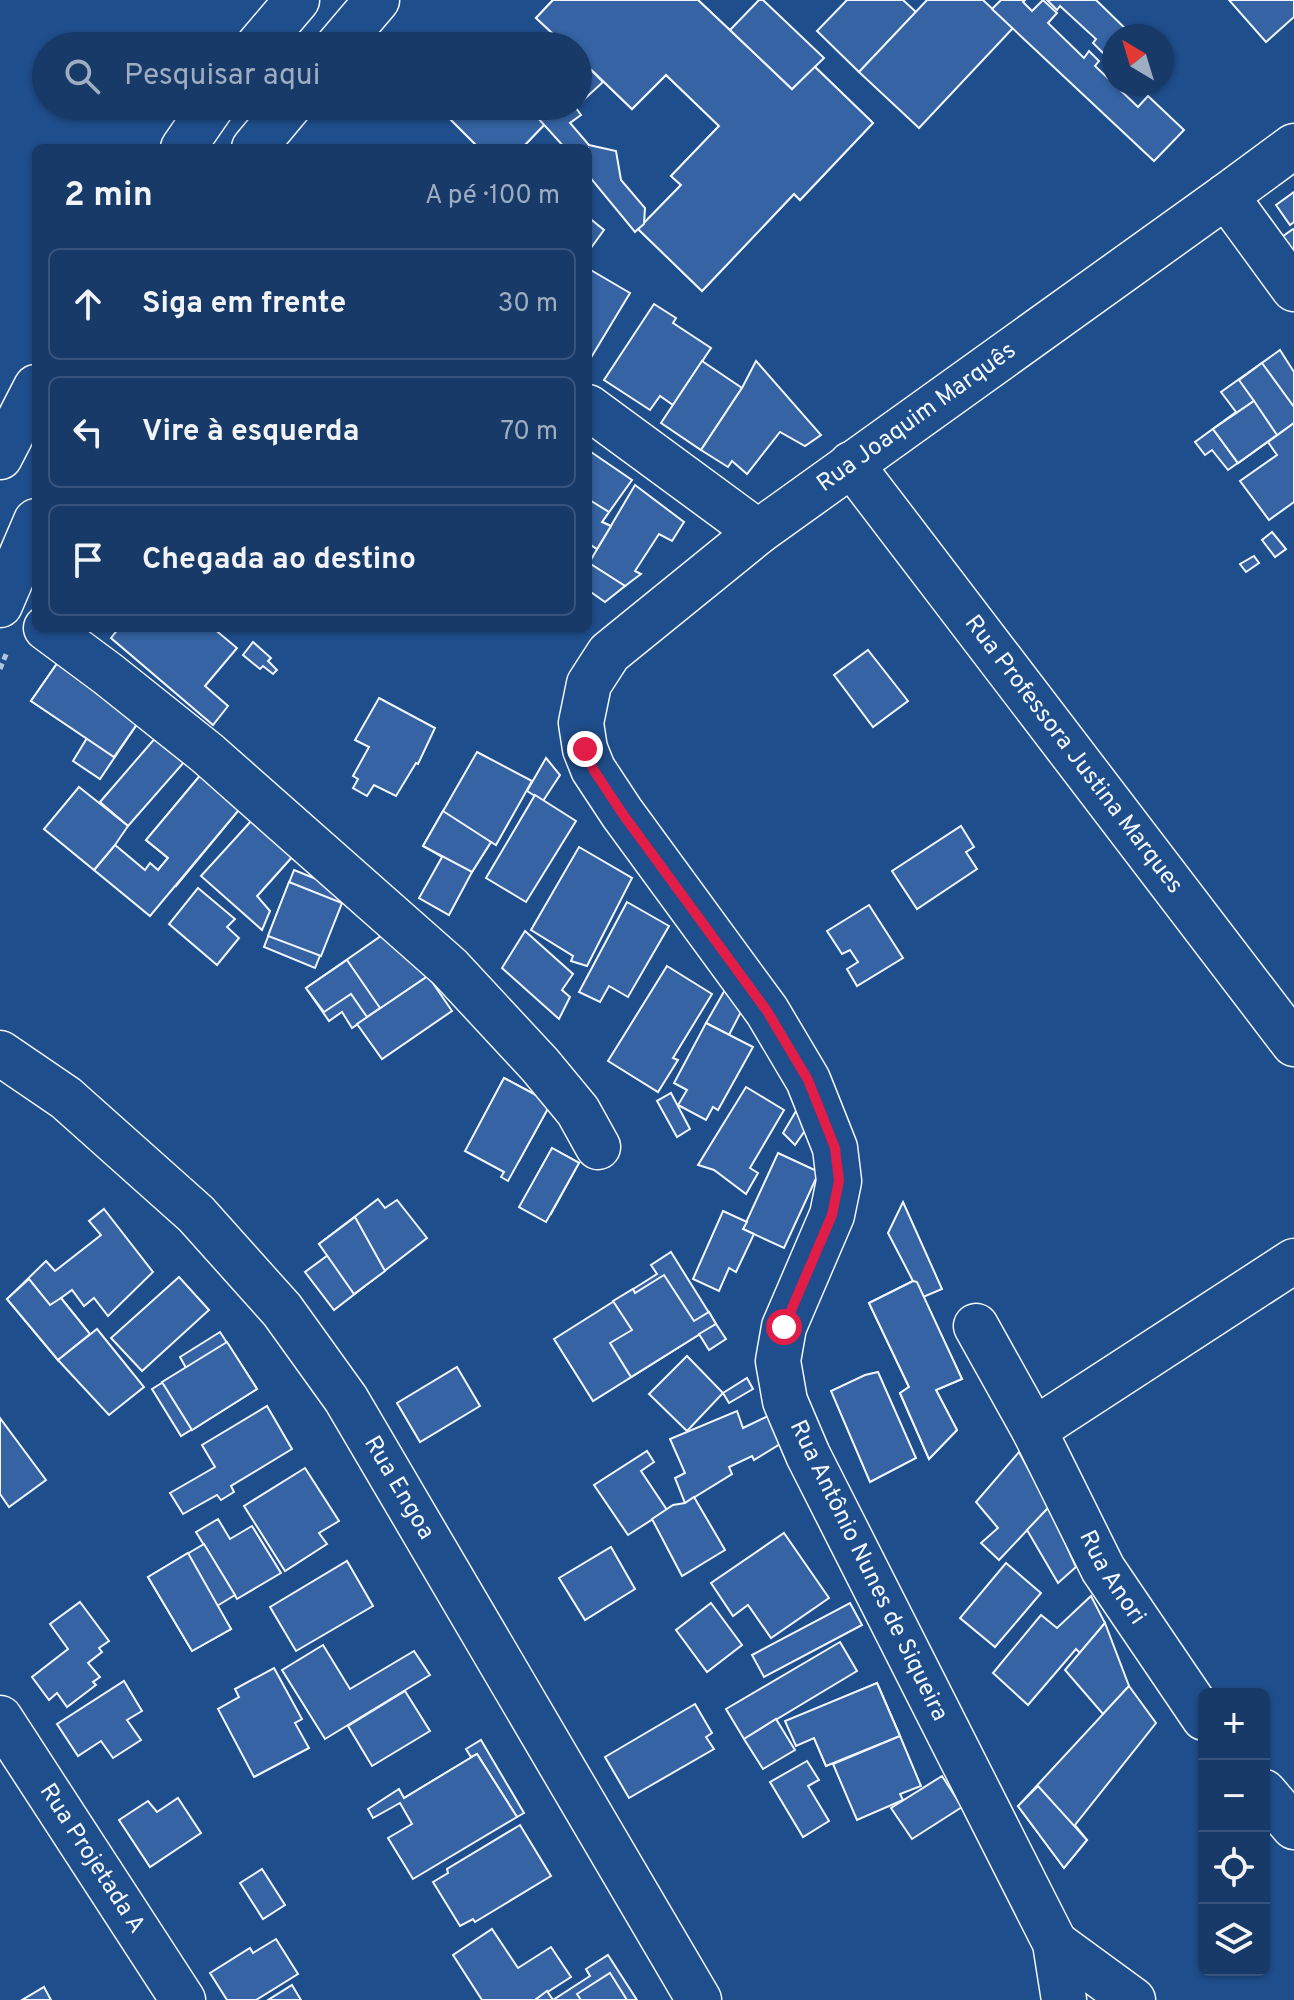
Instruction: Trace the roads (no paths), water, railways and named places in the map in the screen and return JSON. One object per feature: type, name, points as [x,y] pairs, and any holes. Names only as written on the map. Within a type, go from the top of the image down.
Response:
[{"type":"street","points":[[270,32],[297,0]]},
{"type":"street","points":[[350,32],[377,0]]},
{"type":"street","points":[[186,144],[202,120]]},
{"type":"street","points":[[257,144],[277,120]]},
{"type":"street","name":"Rua Joaquim Marquês","points":[[581,723],[589,684],[609,653],[758,532],[1294,146]]},
{"type":"street","points":[[1226,196],[1294,289]]},
{"type":"street","points":[[0,457],[32,395]]},
{"type":"street","points":[[592,410],[758,532]]},
{"type":"street","name":"Rua Professora Justina Marques","points":[[851,464],[1294,1044]]},
{"type":"street","points":[[13,607],[32,536]]},
{"type":"street","points":[[51,632],[207,753],[449,967],[540,1065],[578,1111],[598,1147]]},
{"type":"street","name":"Rua Antônio Nunes de Siqueira","points":[[581,723],[585,749],[593,769],[767,1011],[808,1080],[835,1148],[839,1181],[832,1215],[784,1327],[778,1361],[785,1401],[808,1455],[1055,1943],[1064,2000]]},
{"type":"street","name":"Rua Engoa","points":[[0,1053],[66,1098],[196,1214],[282,1310],[346,1399],[699,2000]]},
{"type":"street","points":[[1034,1430],[1294,1261]]},
{"type":"street","name":"Rua Anori","points":[[976,1326],[1034,1430],[1103,1569],[1198,1709]]},
{"type":"street","name":"Rua Projetada A","points":[[0,1718],[183,2000]]},
{"type":"street","points":[[1270,1799],[1294,1827]]},
{"type":"street","points":[[1055,1943],[1133,2000]]}]
